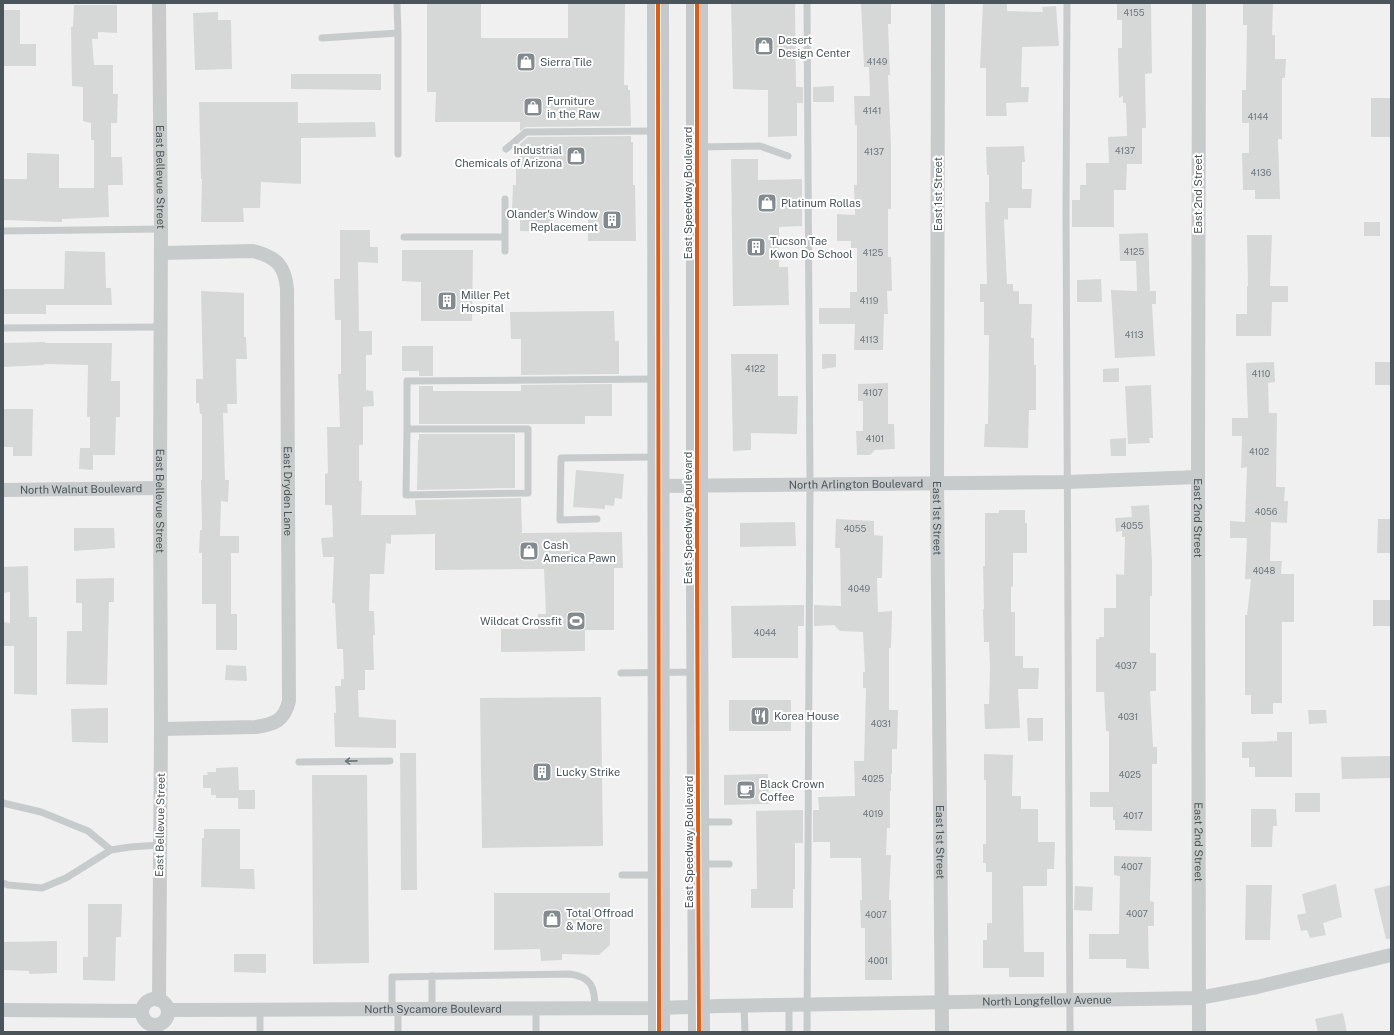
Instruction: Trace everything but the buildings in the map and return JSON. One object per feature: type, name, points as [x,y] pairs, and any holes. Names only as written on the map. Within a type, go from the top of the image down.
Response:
[{"type":"main road","points":[[658,3],[659,1032]]},
{"type":"main road","name":"East Speedway Boulevard","points":[[697,3],[697,822],[699,1032]]},
{"type":"street","name":"East Bellevue Street","points":[[158,3],[161,229],[160,845],[163,1005]]},
{"type":"street","name":"East 1st Street","points":[[938,3],[937,484],[942,1032]]},
{"type":"street","name":"East 2nd Street","points":[[1199,3],[1199,1032]]},
{"type":"street","name":"East Dryden Lane","points":[[161,253],[253,251],[276,260],[282,268],[286,278],[288,290],[290,701],[284,716],[278,721],[268,725],[256,727],[161,729]]},
{"type":"street","name":"North Arlington Boulevard","points":[[658,486],[1067,482],[1198,477]]},
{"type":"street","name":"North Walnut Boulevard","points":[[3,490],[160,488]]},
{"type":"street","name":"North Longfellow Avenue","points":[[698,1006],[1199,998],[1258,987],[1391,955]]},
{"type":"street","points":[[155,999],[163,1005],[166,1018],[160,1028],[144,1020],[142,1011],[143,1007],[148,1001],[155,999]]},
{"type":"street","name":"North Sycamore Boulevard","points":[[163,1005],[260,1009],[659,1008],[698,1006]]},
{"type":"street","points":[[3,1010],[142,1011]]},
{"type":"lane","points":[[397,3],[398,154]]},
{"type":"lane","points":[[806,3],[810,484],[807,1032]]},
{"type":"lane","points":[[1067,3],[1066,204],[1070,1032]]},
{"type":"lane","points":[[322,38],[398,34]]},
{"type":"lane","points":[[506,149],[526,132],[658,131]]},
{"type":"lane","points":[[697,147],[760,146],[788,156]]},
{"type":"lane","points":[[505,251],[506,199]]},
{"type":"lane","points":[[3,231],[161,229]]},
{"type":"lane","points":[[404,237],[505,237]]},
{"type":"lane","points":[[3,328],[161,327]]},
{"type":"lane","points":[[407,429],[528,429],[528,493],[406,495],[407,381],[658,379]]},
{"type":"lane","points":[[597,519],[560,520],[561,458],[658,457]]},
{"type":"lane","points":[[621,673],[697,672]]},
{"type":"lane","points":[[299,762],[390,761]]},
{"type":"lane","points":[[3,803],[41,812],[88,831],[110,850]]},
{"type":"lane","points":[[697,822],[730,822]]},
{"type":"lane","points":[[3,883],[8,885],[42,888],[66,878],[110,850],[160,845]]},
{"type":"lane","points":[[698,864],[729,864]]},
{"type":"lane","points":[[622,875],[659,875]]},
{"type":"lane","points":[[398,1032],[392,977],[562,974],[581,976],[586,979],[592,988],[595,999],[595,1008]]},
{"type":"lane","points":[[432,976],[432,1009]]},
{"type":"lane","points":[[744,1005],[745,1032]]},
{"type":"lane","points":[[789,1005],[789,1032]]},
{"type":"lane","points":[[536,1008],[536,1032]]},
{"type":"lane","points":[[260,1009],[260,1032]]},
{"type":"cycle path","points":[[658,3],[659,1032]]},
{"type":"cycle path","points":[[697,3],[699,1032]]},
{"type":"place","name":"Desert Design Center","points":[[764,46]]},
{"type":"place","name":"Sierra Tile","points":[[526,62]]},
{"type":"place","name":"Furniture in the Raw","points":[[533,107]]},
{"type":"place","name":"Industrial Chemicals of Arizona","points":[[576,156]]},
{"type":"place","name":"Platinum Rollas","points":[[767,203]]},
{"type":"place","name":"Olander's Window Replacement","points":[[612,220]]},
{"type":"place","name":"Tucson Tae Kwon Do School","points":[[756,247]]},
{"type":"place","name":"Miller Pet Hospital","points":[[447,301]]},
{"type":"place","name":"Cash America Pawn","points":[[529,551]]},
{"type":"place","name":"Wildcat Crossfit","points":[[576,621]]},
{"type":"place","name":"Korea House","points":[[760,716]]},
{"type":"place","name":"Lucky Strike","points":[[542,772]]},
{"type":"place","name":"Black Crown Coffee","points":[[746,790]]},
{"type":"place","name":"Total Offroad & More","points":[[552,919]]}]
